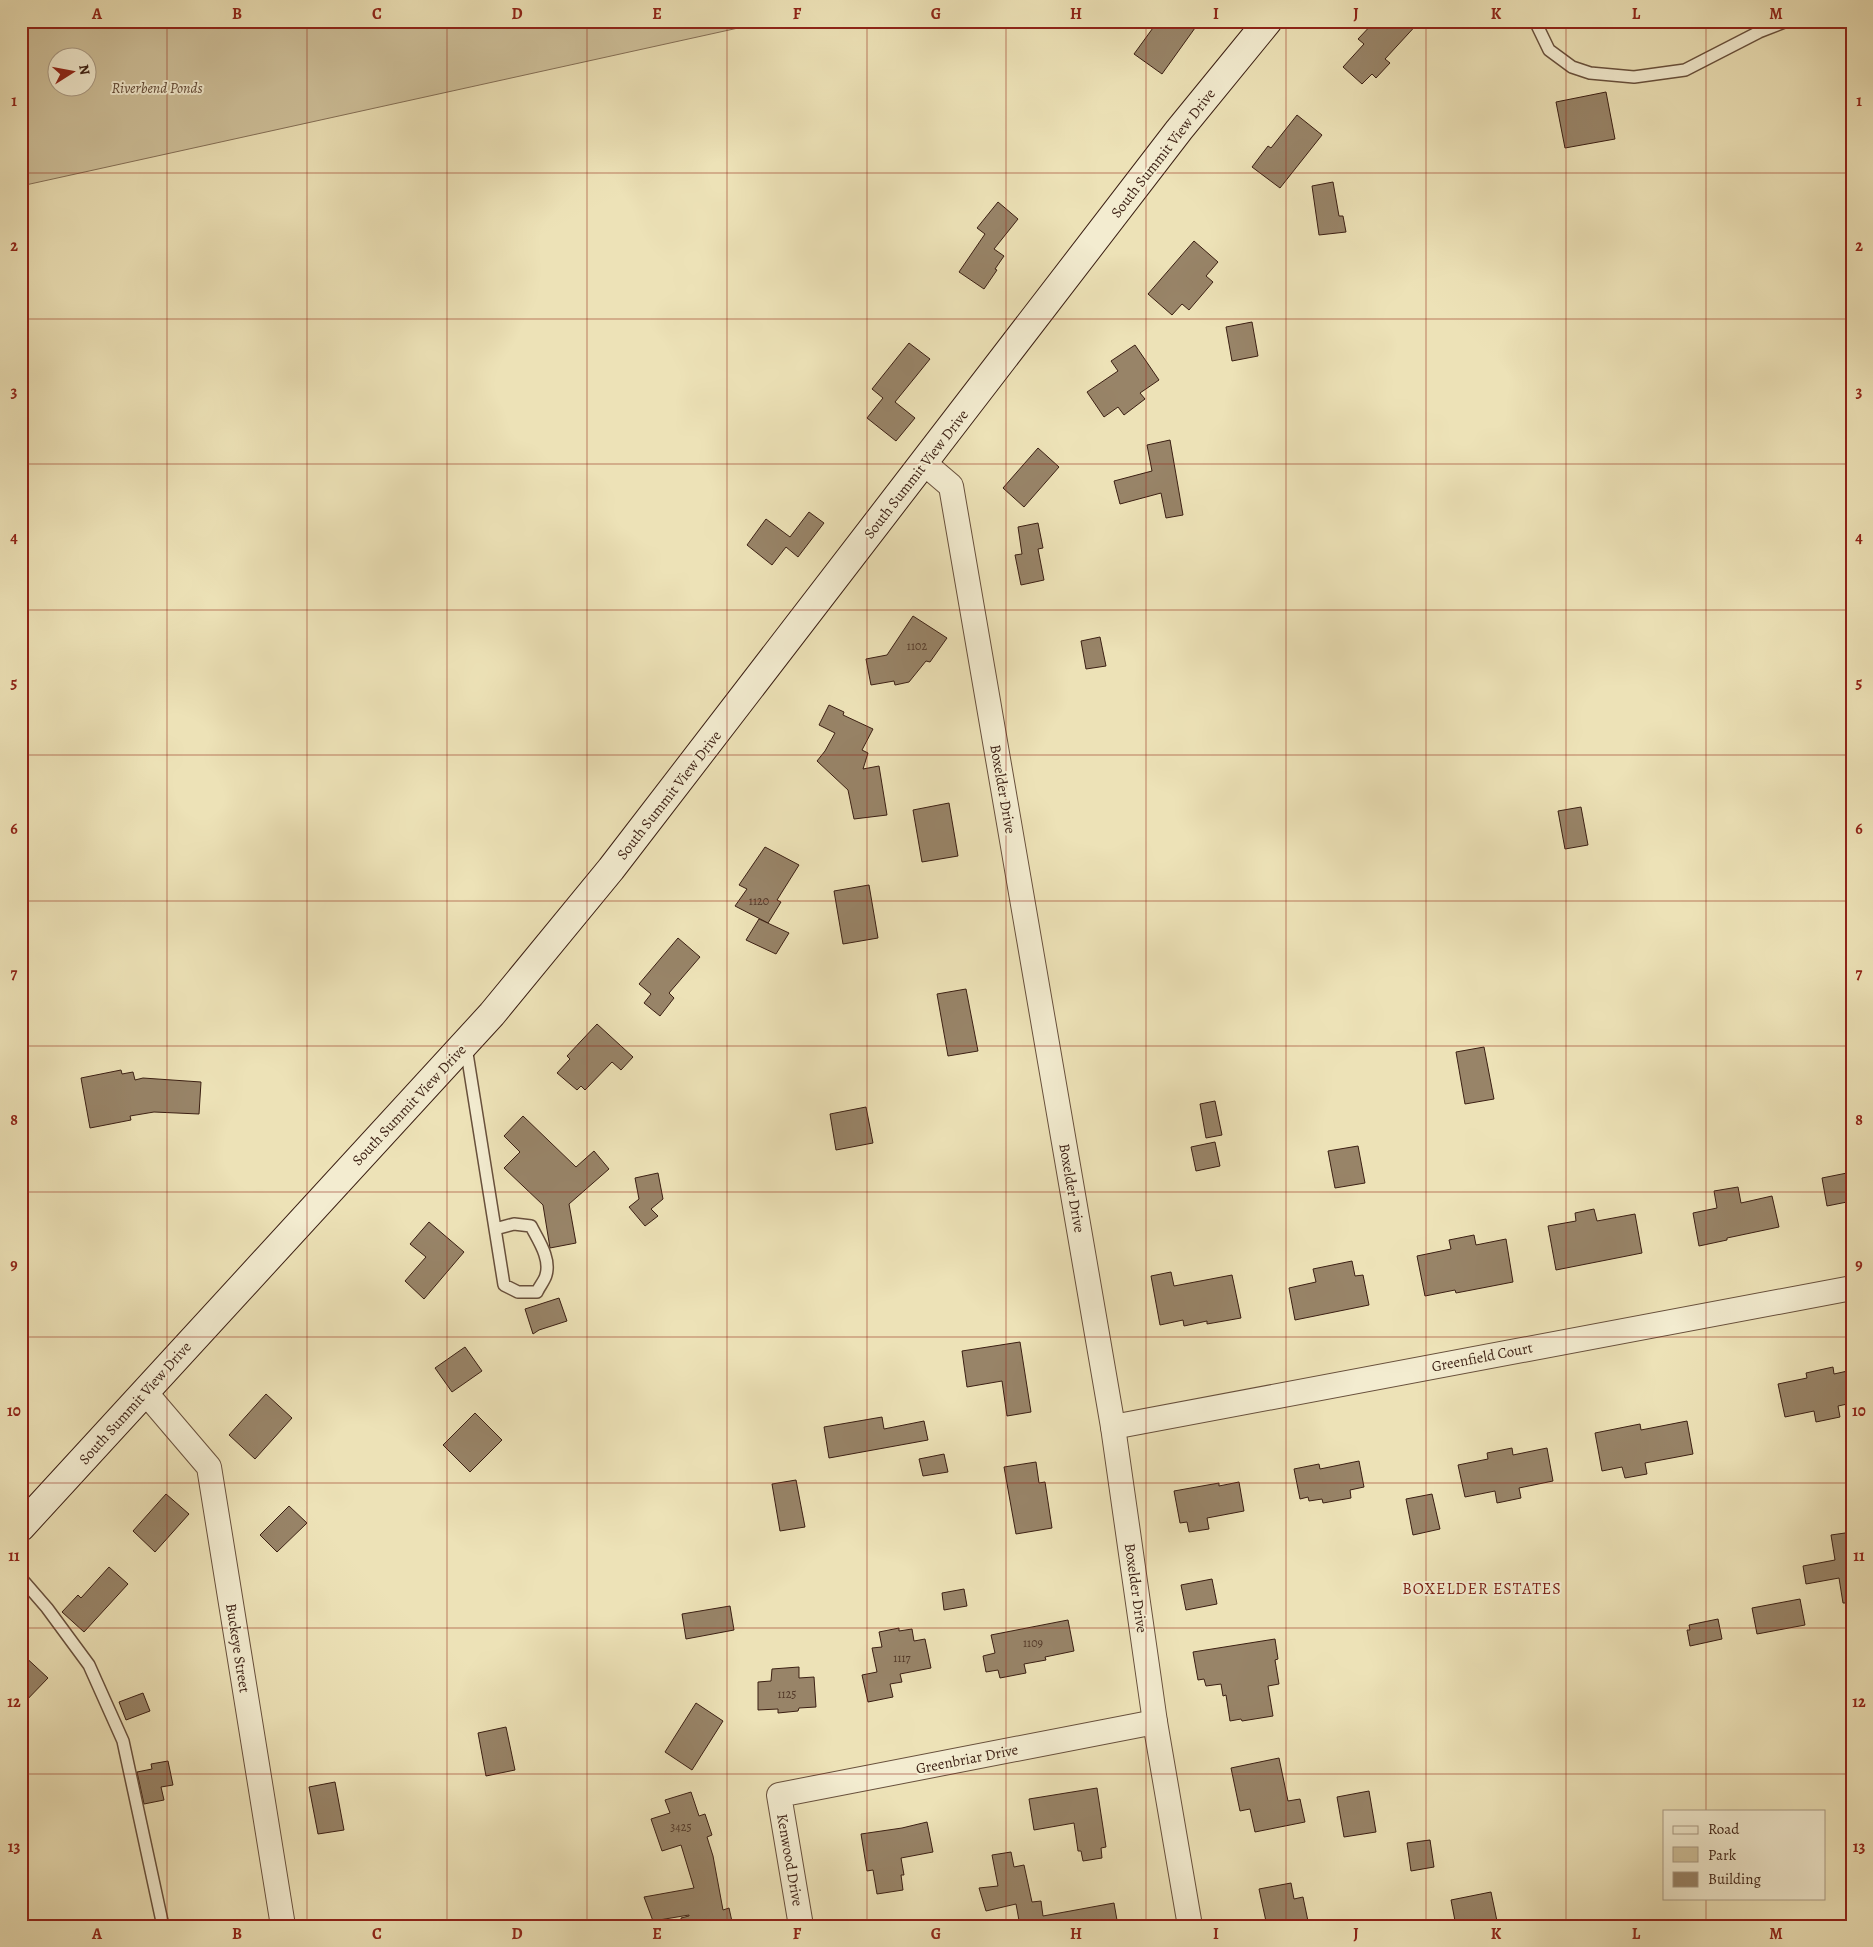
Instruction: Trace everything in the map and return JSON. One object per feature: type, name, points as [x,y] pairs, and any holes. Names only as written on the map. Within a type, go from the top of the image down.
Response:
[{"type":"street","name":"South Summit View Drive","points":[[21,1527],[492,1014],[611,869],[1179,130],[1268,21]]},
{"type":"street","name":"Boxelder Drive","points":[[924,463],[951,486],[1113,1426],[1155,1722],[1190,1926]]},
{"type":"street","name":"Greenfield Court","points":[[1113,1426],[1852,1288]]},
{"type":"street","name":"Buckeye Street","points":[[145,1392],[209,1467],[283,1926]]},
{"type":"street","name":"Greenbriar Drive","points":[[779,1795],[1155,1722]]},
{"type":"street","name":"Kenwood Drive","points":[[779,1795],[801,1926]]},
{"type":"lane","points":[[1535,21],[1549,50],[1572,68],[1590,73],[1634,77],[1685,70],[1759,32],[1787,21]]},
{"type":"lane","points":[[465,1043],[504,1285],[518,1292],[537,1292],[546,1274],[546,1258],[531,1226],[514,1224],[495,1229]]},
{"type":"lane","points":[[21,1578],[89,1665],[123,1741],[163,1926]]},
{"type":"green space","name":"Riverbend Ponds","points":[[21,21],[770,21],[21,186]]},
{"type":"building","points":[[1158,21],[1200,21],[1162,74],[1134,54]]},
{"type":"building","points":[[1375,21],[1420,21],[1385,59],[1390,63],[1376,78],[1372,74],[1362,84],[1343,67],[1364,44],[1358,39]]},
{"type":"building","points":[[1606,92],[1615,139],[1565,148],[1556,102]]},
{"type":"building","points":[[1297,115],[1322,135],[1280,188],[1252,167],[1268,146],[1271,148]]},
{"type":"building","points":[[1333,182],[1339,216],[1343,216],[1346,232],[1319,235],[1312,186]]},
{"type":"building","points":[[998,202],[1018,219],[994,249],[1004,256],[984,289],[959,272],[985,234],[977,228]]},
{"type":"building","points":[[1194,241],[1218,262],[1206,276],[1213,282],[1189,310],[1182,304],[1172,315],[1148,294]]},
{"type":"building","points":[[1252,322],[1258,356],[1232,361],[1226,327]]},
{"type":"building","points":[[909,343],[930,359],[895,402],[915,418],[896,441],[867,418],[883,398],[872,389]]},
{"type":"building","points":[[1135,345],[1159,380],[1140,393],[1145,399],[1124,415],[1118,407],[1104,417],[1087,392],[1118,371],[1111,361]]},
{"type":"building","points":[[1170,440],[1183,515],[1166,518],[1161,493],[1120,504],[1114,481],[1152,471],[1147,445]]},
{"type":"building","points":[[1038,448],[1059,467],[1024,507],[1003,488]]},
{"type":"building","points":[[809,512],[824,523],[798,557],[786,547],[772,565],[747,545],[766,519],[790,537]]},
{"type":"building","points":[[1038,523],[1043,548],[1038,549],[1044,580],[1021,585],[1015,555],[1022,554],[1018,527]]},
{"type":"building","points":[[913,616],[947,638],[930,662],[926,661],[909,682],[895,685],[894,681],[871,685],[866,659],[887,655]]},
{"type":"building","points":[[1100,637],[1106,666],[1086,669],[1081,641]]},
{"type":"building","points":[[829,705],[844,712],[843,715],[873,729],[862,750],[868,753],[863,769],[879,766],[887,815],[854,819],[848,790],[817,761],[835,733],[819,725]]},
{"type":"building","points":[[949,803],[958,856],[922,862],[913,810]]},
{"type":"building","points":[[1581,807],[1588,845],[1565,849],[1558,811]]},
{"type":"building","points":[[765,847],[799,865],[777,900],[781,902],[768,923],[735,906],[747,889],[739,885]]},
{"type":"building","points":[[869,885],[878,938],[843,944],[834,891]]},
{"type":"building","points":[[759,919],[789,933],[776,954],[746,940]]},
{"type":"building","points":[[678,938],[700,957],[669,993],[674,998],[660,1016],[644,1003],[651,994],[639,984]]},
{"type":"building","points":[[966,989],[978,1051],[948,1056],[937,994]]},
{"type":"building","points":[[597,1024],[633,1057],[621,1070],[612,1062],[585,1090],[581,1086],[577,1090],[557,1073],[570,1059],[567,1056]]},
{"type":"building","points":[[1484,1047],[1494,1099],[1465,1104],[1456,1052]]},
{"type":"building","points":[[121,1070],[122,1074],[133,1072],[135,1080],[143,1078],[201,1082],[199,1114],[154,1112],[130,1116],[131,1120],[90,1128],[81,1078]]},
{"type":"building","points":[[1215,1101],[1222,1135],[1206,1138],[1200,1104]]},
{"type":"building","points":[[866,1107],[873,1143],[836,1150],[830,1114]]},
{"type":"building","points":[[523,1116],[576,1167],[594,1151],[609,1169],[569,1204],[576,1243],[550,1248],[543,1205],[504,1168],[520,1152],[504,1136]]},
{"type":"building","points":[[1215,1142],[1220,1166],[1196,1171],[1191,1147]]},
{"type":"building","points":[[1358,1146],[1365,1183],[1335,1188],[1328,1151]]},
{"type":"building","points":[[1852,1172],[1852,1201],[1827,1206],[1822,1178]]},
{"type":"building","points":[[658,1173],[663,1199],[651,1209],[658,1216],[645,1226],[629,1207],[639,1199],[635,1178]]},
{"type":"building","points":[[1738,1187],[1741,1203],[1772,1196],[1779,1227],[1699,1246],[1693,1213],[1717,1208],[1714,1191]]},
{"type":"building","points":[[1594,1209],[1597,1221],[1635,1214],[1642,1253],[1556,1270],[1548,1226],[1576,1221],[1575,1213]]},
{"type":"building","points":[[429,1222],[464,1252],[424,1299],[405,1281],[426,1257],[410,1244]]},
{"type":"building","points":[[1474,1235],[1476,1245],[1506,1239],[1513,1282],[1456,1293],[1455,1290],[1425,1296],[1417,1256],[1451,1249],[1449,1240]]},
{"type":"building","points":[[1352,1261],[1355,1276],[1363,1275],[1369,1305],[1295,1320],[1289,1288],[1316,1282],[1313,1269]]},
{"type":"building","points":[[1171,1272],[1174,1286],[1232,1275],[1241,1318],[1207,1324],[1207,1321],[1184,1326],[1183,1320],[1160,1325],[1151,1276]]},
{"type":"building","points":[[559,1298],[567,1321],[539,1330],[533,1334],[525,1309]]},
{"type":"building","points":[[1020,1342],[1031,1412],[1007,1416],[1002,1381],[967,1387],[962,1351]]},
{"type":"building","points":[[465,1347],[482,1371],[452,1392],[435,1368]]},
{"type":"building","points":[[1833,1367],[1834,1374],[1852,1370],[1852,1403],[1838,1406],[1840,1417],[1816,1422],[1814,1411],[1785,1417],[1778,1384],[1807,1378],[1806,1373]]},
{"type":"building","points":[[266,1394],[292,1418],[255,1459],[229,1435]]},
{"type":"building","points":[[475,1413],[502,1440],[470,1472],[443,1445]]},
{"type":"building","points":[[882,1417],[884,1429],[924,1421],[928,1440],[829,1458],[824,1427]]},
{"type":"building","points":[[1687,1421],[1693,1454],[1645,1463],[1647,1474],[1625,1478],[1622,1467],[1602,1471],[1595,1433],[1640,1424],[1641,1430]]},
{"type":"building","points":[[1512,1448],[1513,1455],[1547,1448],[1553,1481],[1519,1488],[1521,1498],[1497,1503],[1495,1491],[1465,1497],[1458,1465],[1488,1459],[1487,1453]]},
{"type":"building","points":[[944,1454],[948,1472],[923,1476],[919,1459]]},
{"type":"building","points":[[1359,1461],[1364,1487],[1350,1490],[1351,1498],[1323,1503],[1322,1499],[1309,1501],[1308,1497],[1300,1499],[1294,1469],[1319,1464],[1320,1469]]},
{"type":"building","points":[[1036,1462],[1039,1483],[1045,1482],[1052,1528],[1016,1534],[1004,1467]]},
{"type":"building","points":[[796,1480],[805,1527],[780,1531],[772,1484]]},
{"type":"building","points":[[1239,1482],[1244,1511],[1207,1518],[1209,1529],[1189,1532],[1187,1522],[1180,1523],[1174,1491],[1219,1483],[1219,1486]]},
{"type":"building","points":[[166,1494],[189,1514],[155,1552],[133,1531]]},
{"type":"building","points":[[1432,1494],[1440,1529],[1413,1535],[1406,1499]]},
{"type":"building","points":[[289,1506],[307,1523],[277,1552],[260,1535]]},
{"type":"building","points":[[1852,1532],[1852,1603],[1843,1603],[1839,1578],[1806,1584],[1803,1566],[1835,1560],[1831,1535]]},
{"type":"building","points":[[109,1567],[128,1584],[84,1632],[62,1612],[78,1595],[81,1598]]},
{"type":"building","points":[[1212,1579],[1217,1604],[1186,1610],[1181,1585]]},
{"type":"building","points":[[964,1589],[967,1606],[944,1610],[942,1593]]},
{"type":"building","points":[[1800,1599],[1805,1625],[1757,1634],[1752,1608]]},
{"type":"building","points":[[730,1606],[734,1630],[686,1639],[682,1614]]},
{"type":"building","points":[[1718,1619],[1722,1639],[1690,1646],[1687,1630],[1690,1630],[1689,1625]]},
{"type":"building","points":[[1068,1620],[1074,1651],[1045,1657],[1046,1660],[1024,1664],[1026,1673],[1000,1678],[998,1670],[986,1672],[983,1656],[995,1653],[991,1635]]},
{"type":"building","points":[[899,1628],[899,1631],[912,1629],[914,1641],[925,1639],[931,1668],[900,1674],[902,1682],[890,1684],[893,1697],[868,1702],[862,1675],[877,1672],[872,1648],[882,1647],[879,1632]]},
{"type":"building","points":[[1275,1639],[1278,1659],[1275,1660],[1279,1684],[1268,1686],[1273,1716],[1230,1721],[1226,1695],[1223,1696],[1221,1684],[1206,1686],[1204,1679],[1198,1680],[1193,1652]]},
{"type":"building","points":[[21,1653],[48,1678],[21,1706]]},
{"type":"building","points":[[799,1667],[799,1678],[814,1677],[816,1707],[799,1708],[798,1711],[778,1713],[778,1709],[758,1710],[758,1682],[771,1681],[772,1669]]},
{"type":"building","points":[[143,1693],[150,1711],[126,1720],[119,1702]]},
{"type":"building","points":[[696,1703],[723,1721],[692,1770],[665,1752]]},
{"type":"building","points":[[506,1727],[515,1770],[486,1776],[478,1733]]},
{"type":"building","points":[[1279,1758],[1288,1801],[1300,1799],[1305,1822],[1255,1832],[1250,1809],[1240,1811],[1231,1768]]},
{"type":"building","points":[[168,1761],[173,1785],[161,1787],[164,1800],[144,1804],[137,1772],[152,1769],[151,1764]]},
{"type":"building","points":[[335,1782],[344,1830],[318,1834],[309,1787]]},
{"type":"building","points":[[1097,1788],[1106,1847],[1101,1848],[1102,1858],[1083,1861],[1081,1851],[1078,1851],[1074,1823],[1034,1830],[1029,1799]]},
{"type":"building","points":[[1369,1791],[1376,1832],[1344,1837],[1337,1797]]},
{"type":"building","points":[[691,1792],[699,1816],[705,1814],[712,1835],[707,1837],[713,1856],[723,1910],[729,1908],[733,1926],[682,1926],[681,1918],[689,1915],[653,1921],[644,1897],[694,1888],[681,1845],[662,1851],[651,1819],[670,1813],[665,1800]]},
{"type":"building","points":[[927,1822],[933,1852],[901,1858],[904,1875],[901,1875],[903,1890],[877,1894],[873,1870],[867,1871],[861,1834]]},
{"type":"building","points":[[1430,1840],[1434,1867],[1411,1871],[1407,1843]]},
{"type":"building","points":[[1011,1852],[1014,1867],[1024,1865],[1032,1902],[1041,1901],[1043,1916],[1114,1903],[1118,1926],[1020,1926],[1016,1904],[986,1911],[979,1888],[998,1886],[992,1855]]},
{"type":"building","points":[[1291,1883],[1294,1899],[1303,1897],[1309,1926],[1267,1926],[1259,1889]]},
{"type":"building","points":[[1491,1892],[1498,1926],[1456,1926],[1451,1900]]},
{"type":"district","name":"BOXELDER ESTATES","points":[[1482,1589]]}]
